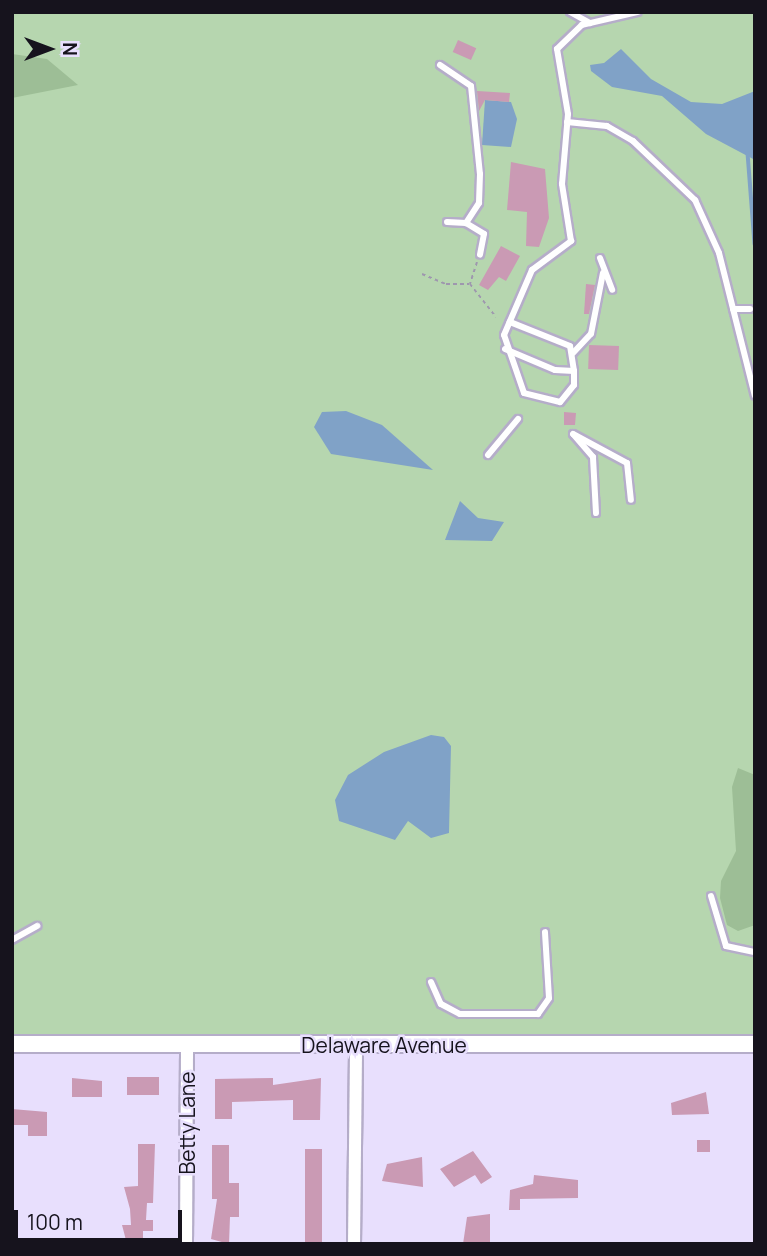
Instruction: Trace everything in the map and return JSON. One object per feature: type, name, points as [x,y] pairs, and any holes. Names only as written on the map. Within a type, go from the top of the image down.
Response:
[{"type":"street","name":"Delaware Avenue","points":[[12,1044],[755,1044]]},
{"type":"street","name":"Betty Lane","points":[[186,1244],[187,1045]]},
{"type":"street","points":[[354,1244],[356,1045]]},
{"type":"lane","points":[[570,12],[590,23]]},
{"type":"lane","points":[[603,273],[591,334],[573,353],[574,385],[560,402],[524,393],[505,349],[509,322],[532,270],[571,241],[562,184],[567,122],[557,49],[590,23],[638,12]]},
{"type":"lane","points":[[440,65],[471,86],[479,203],[466,223]]},
{"type":"lane","points":[[567,122],[607,126],[676,176],[712,229],[755,396]]},
{"type":"lane","points":[[447,222],[466,223],[484,234],[480,256]]},
{"type":"lane","points":[[600,258],[603,273],[612,290]]},
{"type":"lane","points":[[733,309],[750,309]]},
{"type":"lane","points":[[509,322],[573,353]]},
{"type":"lane","points":[[505,349],[555,370],[574,371]]},
{"type":"lane","points":[[488,455],[518,419]]},
{"type":"lane","points":[[596,513],[589,451],[573,434],[591,439],[604,453],[629,467],[631,500]]},
{"type":"lane","points":[[589,451],[604,453]]},
{"type":"lane","points":[[712,896],[726,946],[755,952]]},
{"type":"lane","points":[[12,940],[37,926]]},
{"type":"lane","points":[[430,982],[441,1004],[460,1014],[538,1014],[549,998],[545,932]]},
{"type":"path","points":[[470,284],[480,256]]},
{"type":"path","points":[[422,274],[446,284],[470,284]]},
{"type":"path","points":[[470,284],[496,317]]},
{"type":"green space","points":[[12,12],[755,12],[755,1034],[12,1034]]},
{"type":"green space","points":[[12,54],[47,59],[78,85],[12,98]]},
{"type":"green space","points":[[738,768],[755,775],[755,925],[738,931],[727,925],[720,898],[721,881],[736,851],[732,787]]},
{"type":"water","points":[[621,49],[651,79],[691,102],[722,104],[755,91],[755,160],[706,134],[662,96],[612,87],[591,71],[590,65],[604,63]]},
{"type":"water","points":[[485,100],[511,102],[517,119],[511,147],[482,145]]},
{"type":"water","points":[[346,411],[382,425],[433,470],[331,454],[314,427],[322,412]]},
{"type":"water","points":[[460,501],[478,518],[504,522],[492,541],[445,540]]},
{"type":"water","points":[[431,735],[444,737],[451,746],[449,833],[431,838],[408,821],[395,840],[339,821],[335,800],[348,775],[384,752]]},
{"type":"building","points":[[458,40],[476,48],[471,60],[453,52]]},
{"type":"building","points":[[477,91],[510,93],[509,102],[485,100],[479,111]]},
{"type":"building","points":[[511,162],[545,169],[549,218],[539,247],[526,246],[527,212],[507,210]]},
{"type":"building","points":[[501,246],[520,256],[506,281],[499,277],[488,290],[479,285]]},
{"type":"building","points":[[586,284],[595,285],[589,314],[584,314]]},
{"type":"building","points":[[589,345],[619,346],[618,370],[588,369]]},
{"type":"building","points":[[564,412],[576,413],[575,425],[564,425]]},
{"type":"building","points":[[127,1077],[159,1077],[159,1095],[127,1095]]},
{"type":"building","points":[[72,1078],[102,1081],[102,1097],[72,1097]]},
{"type":"building","points":[[273,1078],[273,1085],[321,1078],[320,1120],[293,1120],[293,1100],[232,1102],[232,1119],[215,1119],[215,1079]]},
{"type":"building","points":[[706,1092],[709,1114],[672,1115],[671,1103]]},
{"type":"building","points":[[12,1109],[47,1112],[47,1136],[28,1136],[28,1125],[12,1125]]},
{"type":"building","points":[[697,1140],[710,1140],[710,1152],[697,1152]]},
{"type":"building","points":[[138,1144],[155,1144],[153,1203],[147,1203],[146,1220],[153,1220],[153,1231],[143,1231],[143,1244],[127,1244],[122,1225],[131,1225],[124,1187],[138,1186]]},
{"type":"building","points":[[212,1145],[229,1145],[229,1183],[239,1183],[239,1217],[230,1217],[229,1244],[211,1239],[217,1199],[212,1199]]},
{"type":"building","points":[[305,1149],[322,1149],[322,1244],[305,1244]]},
{"type":"building","points":[[473,1151],[492,1177],[481,1184],[475,1175],[454,1187],[440,1169]]},
{"type":"building","points":[[422,1157],[423,1187],[382,1181],[387,1164]]},
{"type":"building","points":[[534,1175],[578,1180],[578,1198],[520,1199],[520,1210],[509,1210],[510,1190],[533,1184]]},
{"type":"building","points":[[490,1214],[490,1244],[463,1244],[467,1217]]},
{"type":"waterway","points":[[748,153],[755,244]]}]
